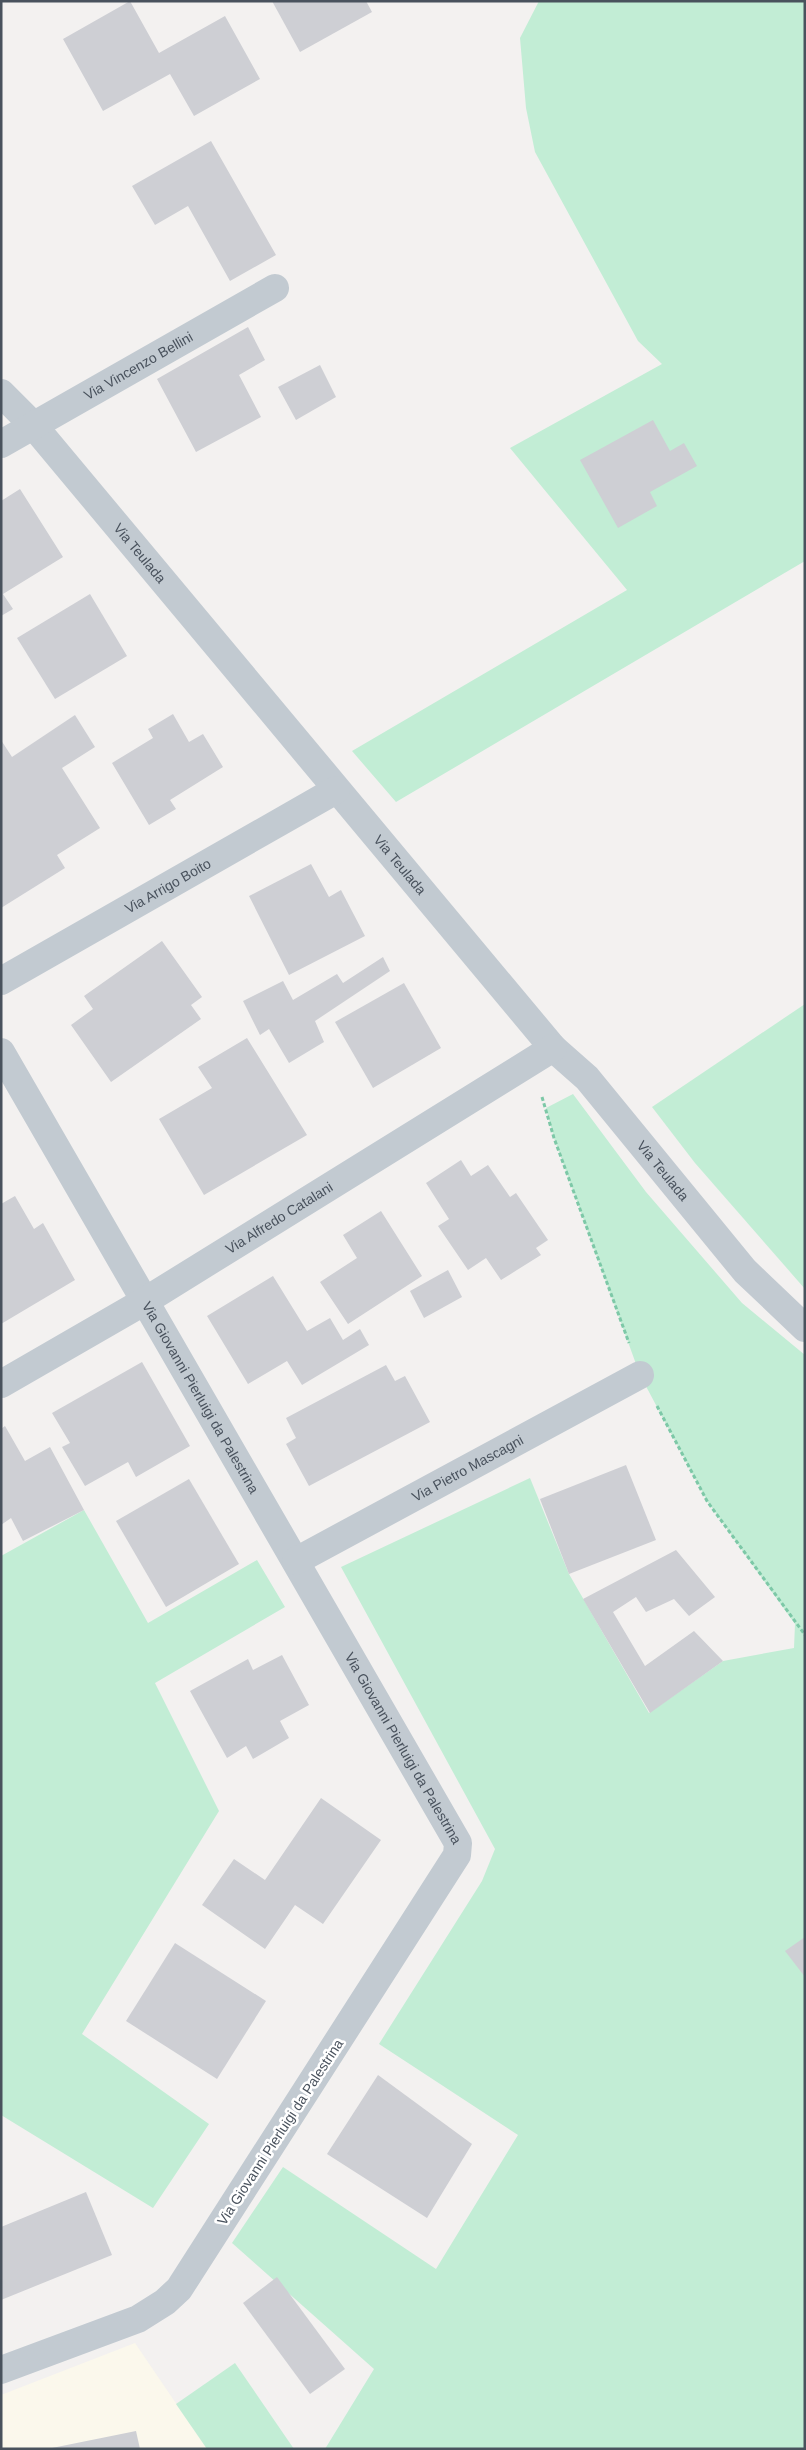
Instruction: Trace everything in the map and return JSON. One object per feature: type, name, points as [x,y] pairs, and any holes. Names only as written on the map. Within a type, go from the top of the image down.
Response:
[{"type":"street","name":"Via Vincenzo Bellini","points":[[1,444],[275,288]]},
{"type":"street","name":"Via Teulada","points":[[1,394],[33,425],[553,1048],[587,1078],[745,1271],[805,1328]]},
{"type":"street","name":"Via Arrigo Boito","points":[[1,981],[336,790]]},
{"type":"street","name":"Via Alfredo Catalani","points":[[1,1384],[145,1301],[553,1048]]},
{"type":"street","name":"Via Giovanni Pierluigi da Palestrina","points":[[1,1052],[458,1843],[457,1855],[179,2289],[165,2302],[138,2319],[1,2370]]},
{"type":"street","name":"Via Pietro Mascagni","points":[[296,1561],[640,1375]]},
{"type":"shaded area","points":[[135,2343],[207,2449],[1,2449],[1,2395]]},
{"type":"green space","points":[[539,1],[805,1],[805,561],[396,802],[352,751],[627,590],[510,448],[662,364],[638,341],[535,152],[526,108],[520,38]]},
{"type":"green space","points":[[805,1004],[805,1289],[695,1163],[652,1107]]},
{"type":"green space","points":[[573,1094],[646,1192],[742,1303],[805,1355],[805,2449],[325,2449],[374,2369],[232,2243],[283,2167],[436,2269],[518,2135],[379,2044],[482,1881],[495,1849],[341,1567],[530,1478],[569,1574],[649,1713],[723,1661],[794,1648],[795,1624],[707,1501],[640,1375],[554,1138],[546,1108]]},
{"type":"green space","points":[[84,1510],[148,1623],[257,1560],[285,1607],[155,1683],[219,1811],[82,2034],[209,2124],[153,2208],[1,2115],[1,1556]]},
{"type":"green space","points":[[235,2363],[294,2449],[207,2449],[176,2404]]},
{"type":"building","points":[[130,1],[159,53],[225,16],[260,79],[194,116],[170,74],[103,111],[63,39]]},
{"type":"building","points":[[272,1],[366,1],[372,12],[300,52]]},
{"type":"building","points":[[211,141],[276,255],[230,281],[188,206],[155,225],[132,186]]},
{"type":"building","points":[[248,327],[265,360],[239,375],[261,417],[196,452],[157,379]]},
{"type":"building","points":[[320,365],[336,397],[296,420],[278,387]]},
{"type":"building","points":[[653,420],[670,451],[684,443],[697,466],[650,492],[657,506],[618,528],[580,460]]},
{"type":"building","points":[[20,489],[63,557],[3,594],[13,609],[1,616],[1,501]]},
{"type":"building","points":[[90,594],[127,656],[55,699],[17,638]]},
{"type":"building","points":[[173,714],[189,742],[203,734],[223,767],[170,800],[176,809],[149,825],[112,763],[153,738],[148,729]]},
{"type":"building","points":[[75,715],[95,747],[62,768],[100,828],[57,855],[65,868],[1,908],[1,740],[12,757]]},
{"type":"building","points":[[311,864],[329,897],[341,890],[365,936],[289,975],[249,896]]},
{"type":"building","points":[[162,941],[202,997],[191,1005],[201,1019],[111,1082],[71,1025],[93,1009],[84,996]]},
{"type":"building","points":[[383,957],[390,971],[315,1021],[324,1042],[289,1063],[269,1029],[260,1035],[243,1001],[283,981],[293,1000],[337,974],[343,983]]},
{"type":"building","points":[[404,983],[441,1048],[373,1088],[335,1022]]},
{"type":"building","points":[[247,1038],[307,1135],[204,1195],[159,1119],[212,1088],[198,1067]]},
{"type":"building","points":[[461,1160],[471,1176],[488,1165],[510,1197],[516,1193],[548,1240],[536,1248],[541,1255],[501,1280],[486,1258],[468,1270],[438,1226],[449,1219],[426,1183]]},
{"type":"building","points":[[15,1196],[34,1229],[43,1223],[75,1280],[1,1324],[1,1204]]},
{"type":"building","points":[[381,1211],[422,1276],[348,1324],[320,1282],[357,1258],[343,1235]]},
{"type":"building","points":[[448,1270],[462,1297],[424,1318],[410,1291]]},
{"type":"building","points":[[273,1276],[307,1331],[330,1318],[343,1340],[360,1329],[369,1345],[302,1385],[287,1361],[248,1384],[207,1316]]},
{"type":"building","points":[[142,1362],[190,1446],[136,1477],[128,1462],[85,1486],[62,1447],[70,1443],[52,1413]]},
{"type":"building","points":[[386,1365],[395,1381],[405,1376],[430,1422],[309,1486],[286,1444],[296,1438],[286,1418]]},
{"type":"building","points":[[5,1426],[25,1461],[50,1447],[84,1510],[23,1541],[11,1518],[1,1525],[1,1429]]},
{"type":"building","points":[[626,1465],[656,1540],[569,1574],[540,1499]]},
{"type":"building","points":[[189,1479],[239,1564],[166,1607],[116,1521]]},
{"type":"building","points":[[676,1550],[715,1597],[689,1616],[674,1599],[646,1612],[636,1597],[613,1612],[645,1666],[694,1631],[723,1661],[650,1713],[583,1599]]},
{"type":"building","points":[[282,1655],[309,1705],[280,1721],[289,1738],[253,1759],[246,1746],[227,1758],[190,1691],[248,1659],[253,1670]]},
{"type":"building","points":[[321,1798],[381,1840],[323,1924],[295,1905],[265,1949],[202,1905],[234,1859],[265,1880]]},
{"type":"building","points":[[805,1937],[805,1977],[785,1951]]},
{"type":"building","points":[[175,1943],[266,2001],[217,2079],[126,2021]]},
{"type":"building","points":[[378,2075],[472,2144],[427,2218],[327,2154]]},
{"type":"building","points":[[86,2192],[112,2255],[1,2300],[1,2227]]},
{"type":"building","points":[[277,2277],[345,2369],[310,2394],[243,2303]]},
{"type":"building","points":[[136,2431],[140,2449],[52,2449],[52,2448]]}]
